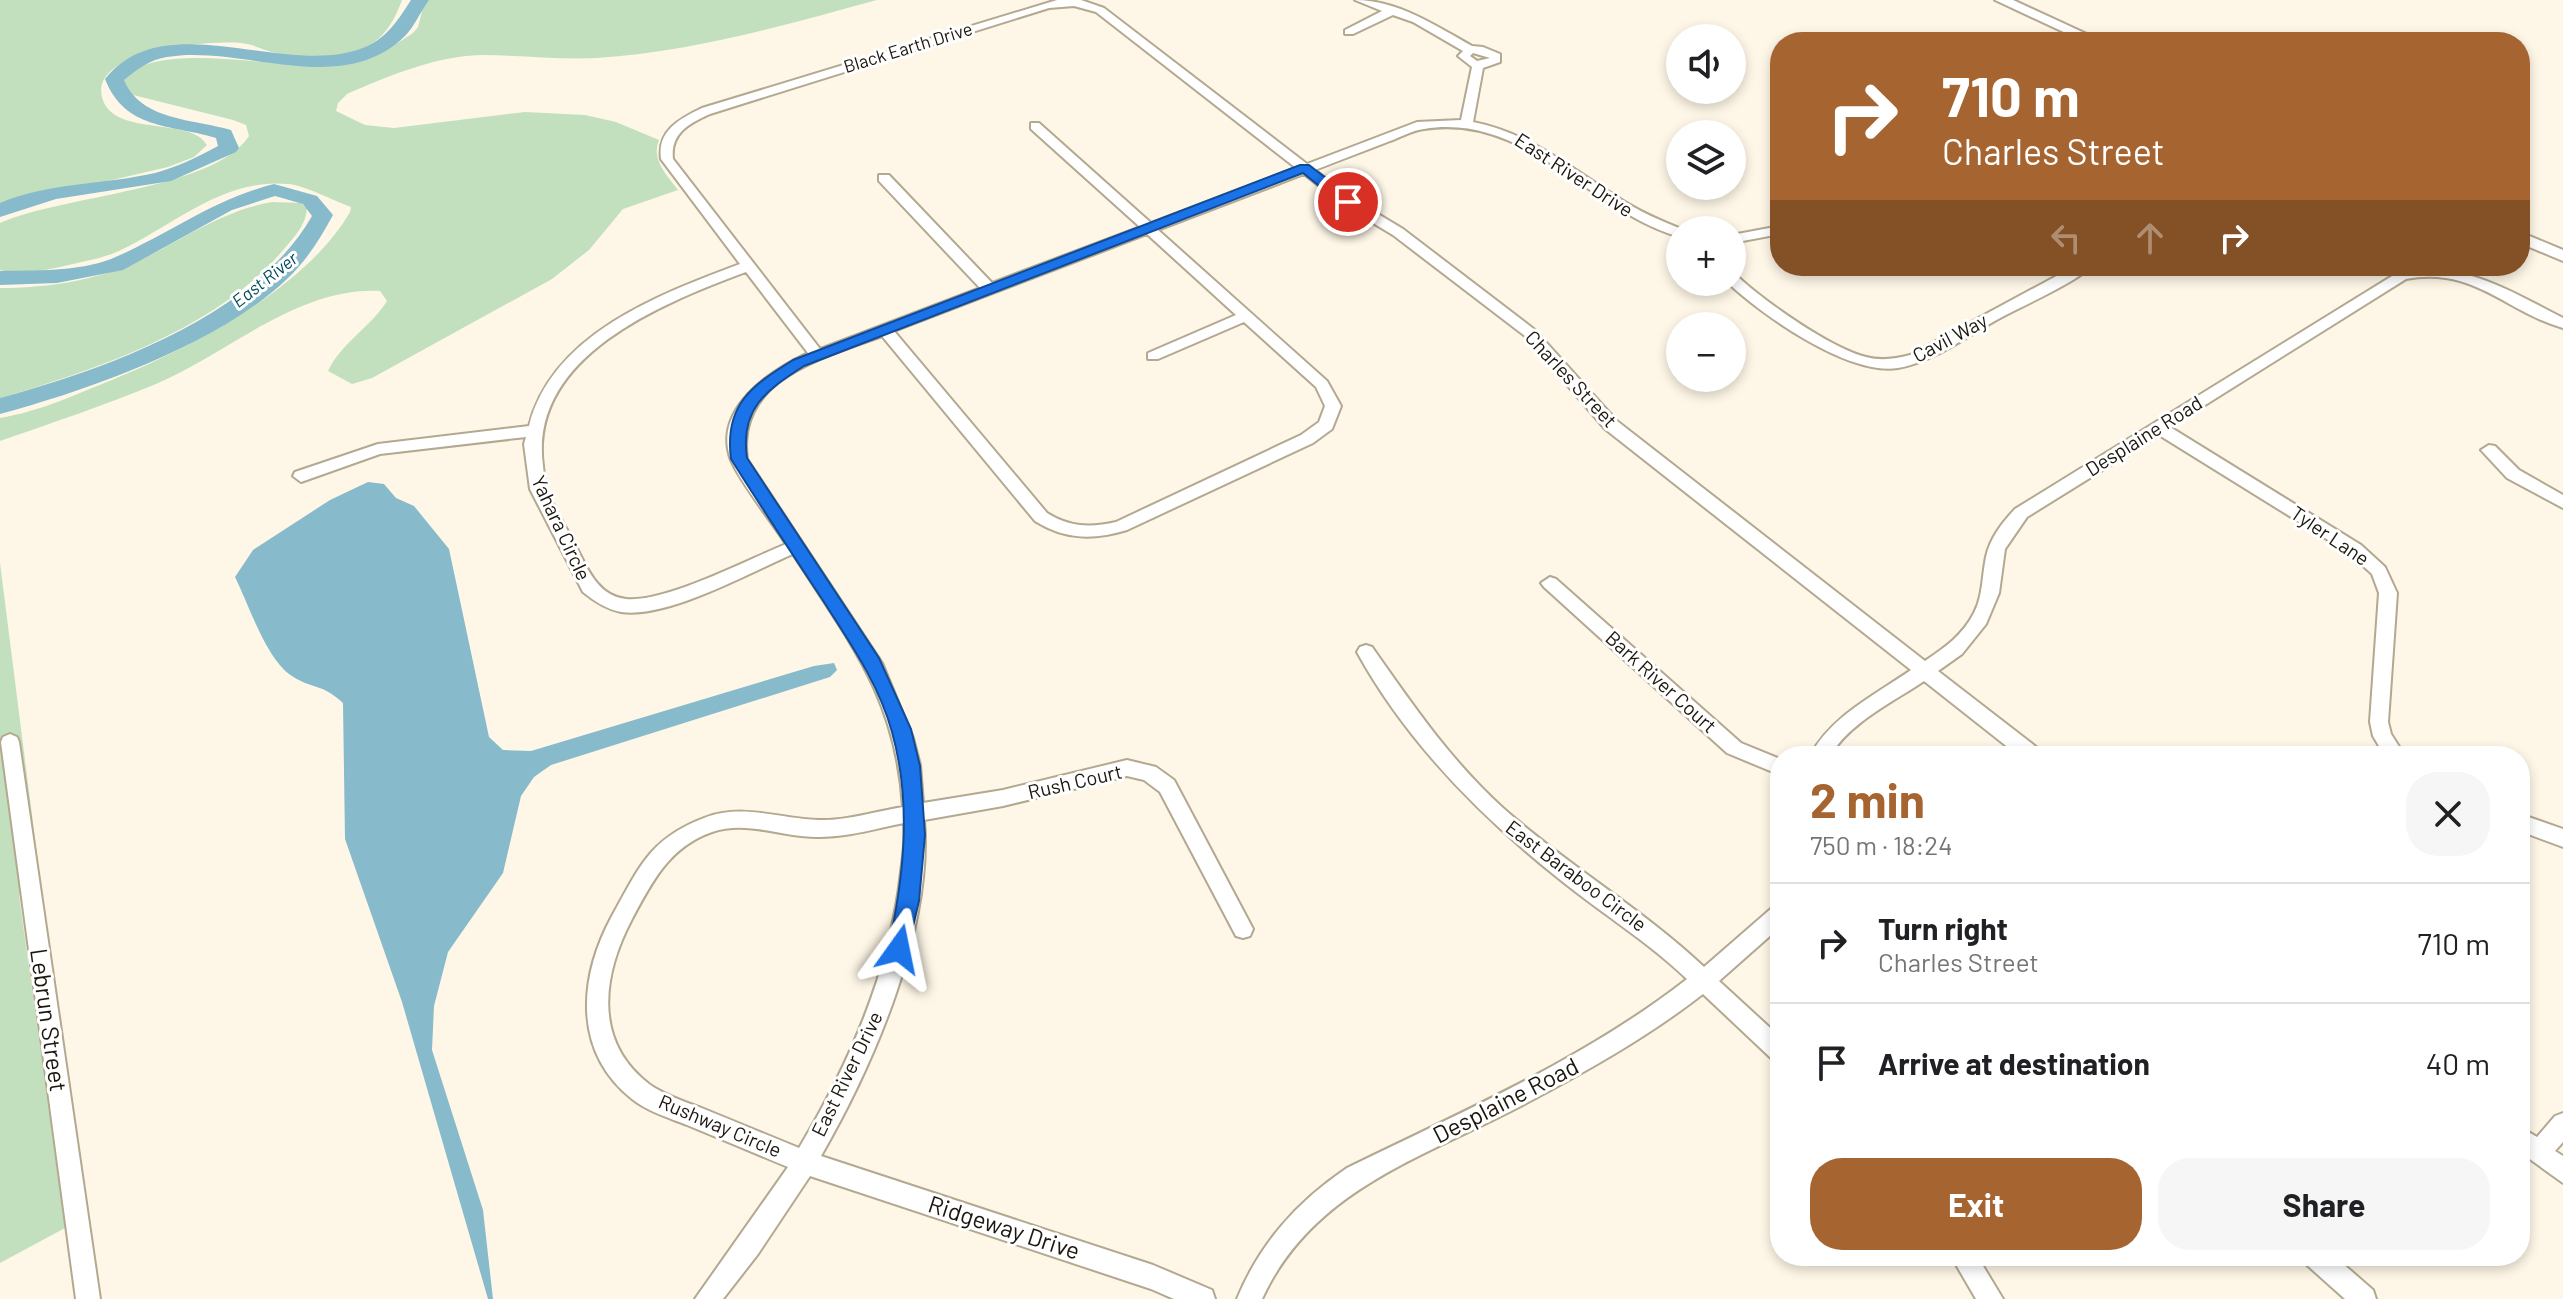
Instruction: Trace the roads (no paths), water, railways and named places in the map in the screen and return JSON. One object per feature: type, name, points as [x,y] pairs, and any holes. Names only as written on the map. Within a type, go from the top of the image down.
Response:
[{"type":"street","points":[[1361,0],[1426,24],[1470,50],[1489,51],[1496,56],[1496,60],[1478,65],[1464,56],[1470,50]]},
{"type":"street","points":[[2002,0],[2068,32]]},
{"type":"street","name":"Black Earth Drive","points":[[749,266],[667,159],[667,141],[674,131],[694,116],[1047,5],[1069,2],[1089,5],[1139,40]]},
{"type":"street","points":[[1349,32],[1394,10]]},
{"type":"street","name":"Charles Street","points":[[1139,40],[1348,202],[1398,232],[1530,333],[1547,348],[1592,406],[1611,425],[2020,746]]},
{"type":"street","points":[[1467,123],[1478,65]]},
{"type":"street","name":"East River Drive","points":[[707,1299],[757,1233],[804,1162],[842,1093],[883,999],[909,901],[915,814],[910,766],[889,694],[873,663],[739,459],[736,434],[745,408],[756,393],[783,371],[817,355],[1421,125],[1467,123],[1514,135],[1645,220],[1666,228]]},
{"type":"street","points":[[884,329],[1041,517],[1074,532],[1097,532],[1121,526],[1307,439],[1319,432],[1331,416],[1333,406],[1326,389],[1035,126]]},
{"type":"street","points":[[884,178],[989,289]]},
{"type":"street","points":[[1746,238],[1770,233]]},
{"type":"street","points":[[2530,241],[2563,256]]},
{"type":"street","points":[[749,266],[817,355]]},
{"type":"street","name":"Yahara Circle","points":[[749,266],[670,296],[588,347],[556,382],[534,431],[531,454],[538,489],[589,587],[602,599],[625,606],[669,601],[796,546]]},
{"type":"street","name":"Cavil Way","points":[[1746,292],[1835,351],[1867,362],[1893,364],[1915,358],[2067,276]]},
{"type":"street","name":"Desplaine Road","points":[[1826,746],[1844,726],[1956,649],[1980,620],[1990,588],[1991,562],[2007,527],[2031,506],[2405,276]]},
{"type":"street","name":"Desplaine Road","points":[[2453,276],[2563,324]]},
{"type":"street","points":[[1153,356],[1246,316]]},
{"type":"street","name":"Tyler Lane","points":[[2158,427],[2355,549],[2379,571],[2388,593],[2379,722],[2388,746]]},
{"type":"street","points":[[301,476],[378,449],[534,431]]},
{"type":"street","points":[[2489,450],[2513,474],[2563,502]]},
{"type":"street","name":"Bark River Court","points":[[1550,583],[1734,748],[1770,764]]},
{"type":"street","name":"East Baraboo Circle","points":[[1366,652],[1427,741],[1494,812],[1566,873],[1667,946],[1770,1042]]},
{"type":"street","name":"Lebrun Street","points":[[10,742],[88,1299]]},
{"type":"street","name":"Rush Court","points":[[915,814],[1016,796],[1115,770],[1149,773],[1167,786],[1243,929]]},
{"type":"street","name":"Rushway Circle","points":[[804,1162],[666,1105],[640,1091],[623,1075],[611,1058],[598,1025],[596,994],[601,962],[652,863],[690,832],[710,824],[740,819],[821,829],[915,814]]},
{"type":"street","points":[[2530,826],[2563,838]]},
{"type":"street","name":"Desplaine Road","points":[[1249,1299],[1277,1247],[1324,1197],[1355,1176],[1562,1074],[1629,1035],[1706,980],[1770,923]]},
{"type":"street","points":[[2530,1144],[2563,1124]]},
{"type":"street","points":[[2530,1146],[2563,1171]]},
{"type":"street","name":"Ridgeway Drive","points":[[804,1162],[1153,1277],[1203,1299]]},
{"type":"street","points":[[1970,1266],[1991,1299]]},
{"type":"street","points":[[2327,1266],[2364,1299]]},
{"type":"water","points":[[368,482],[384,484],[396,498],[414,506],[449,549],[489,737],[503,750],[531,751],[814,666],[834,663],[837,670],[830,677],[551,765],[534,777],[521,796],[503,873],[448,952],[434,1006],[432,1050],[483,1210],[493,1299],[488,1299],[402,1002],[345,839],[343,703],[329,692],[299,680],[283,668],[266,645],[235,577],[253,550],[330,500]]},
{"type":"waterway","name":"East River","points":[[0,211],[56,193],[164,177],[229,148],[224,134],[159,119],[130,105],[120,94],[114,79],[132,65],[168,51],[201,50],[308,61],[342,59],[373,51],[399,32],[420,0]]},
{"type":"waterway","name":"East River","points":[[0,278],[57,276],[115,265],[225,206],[274,190],[310,200],[323,215],[304,247],[278,276],[206,324],[118,366],[0,406]]}]
